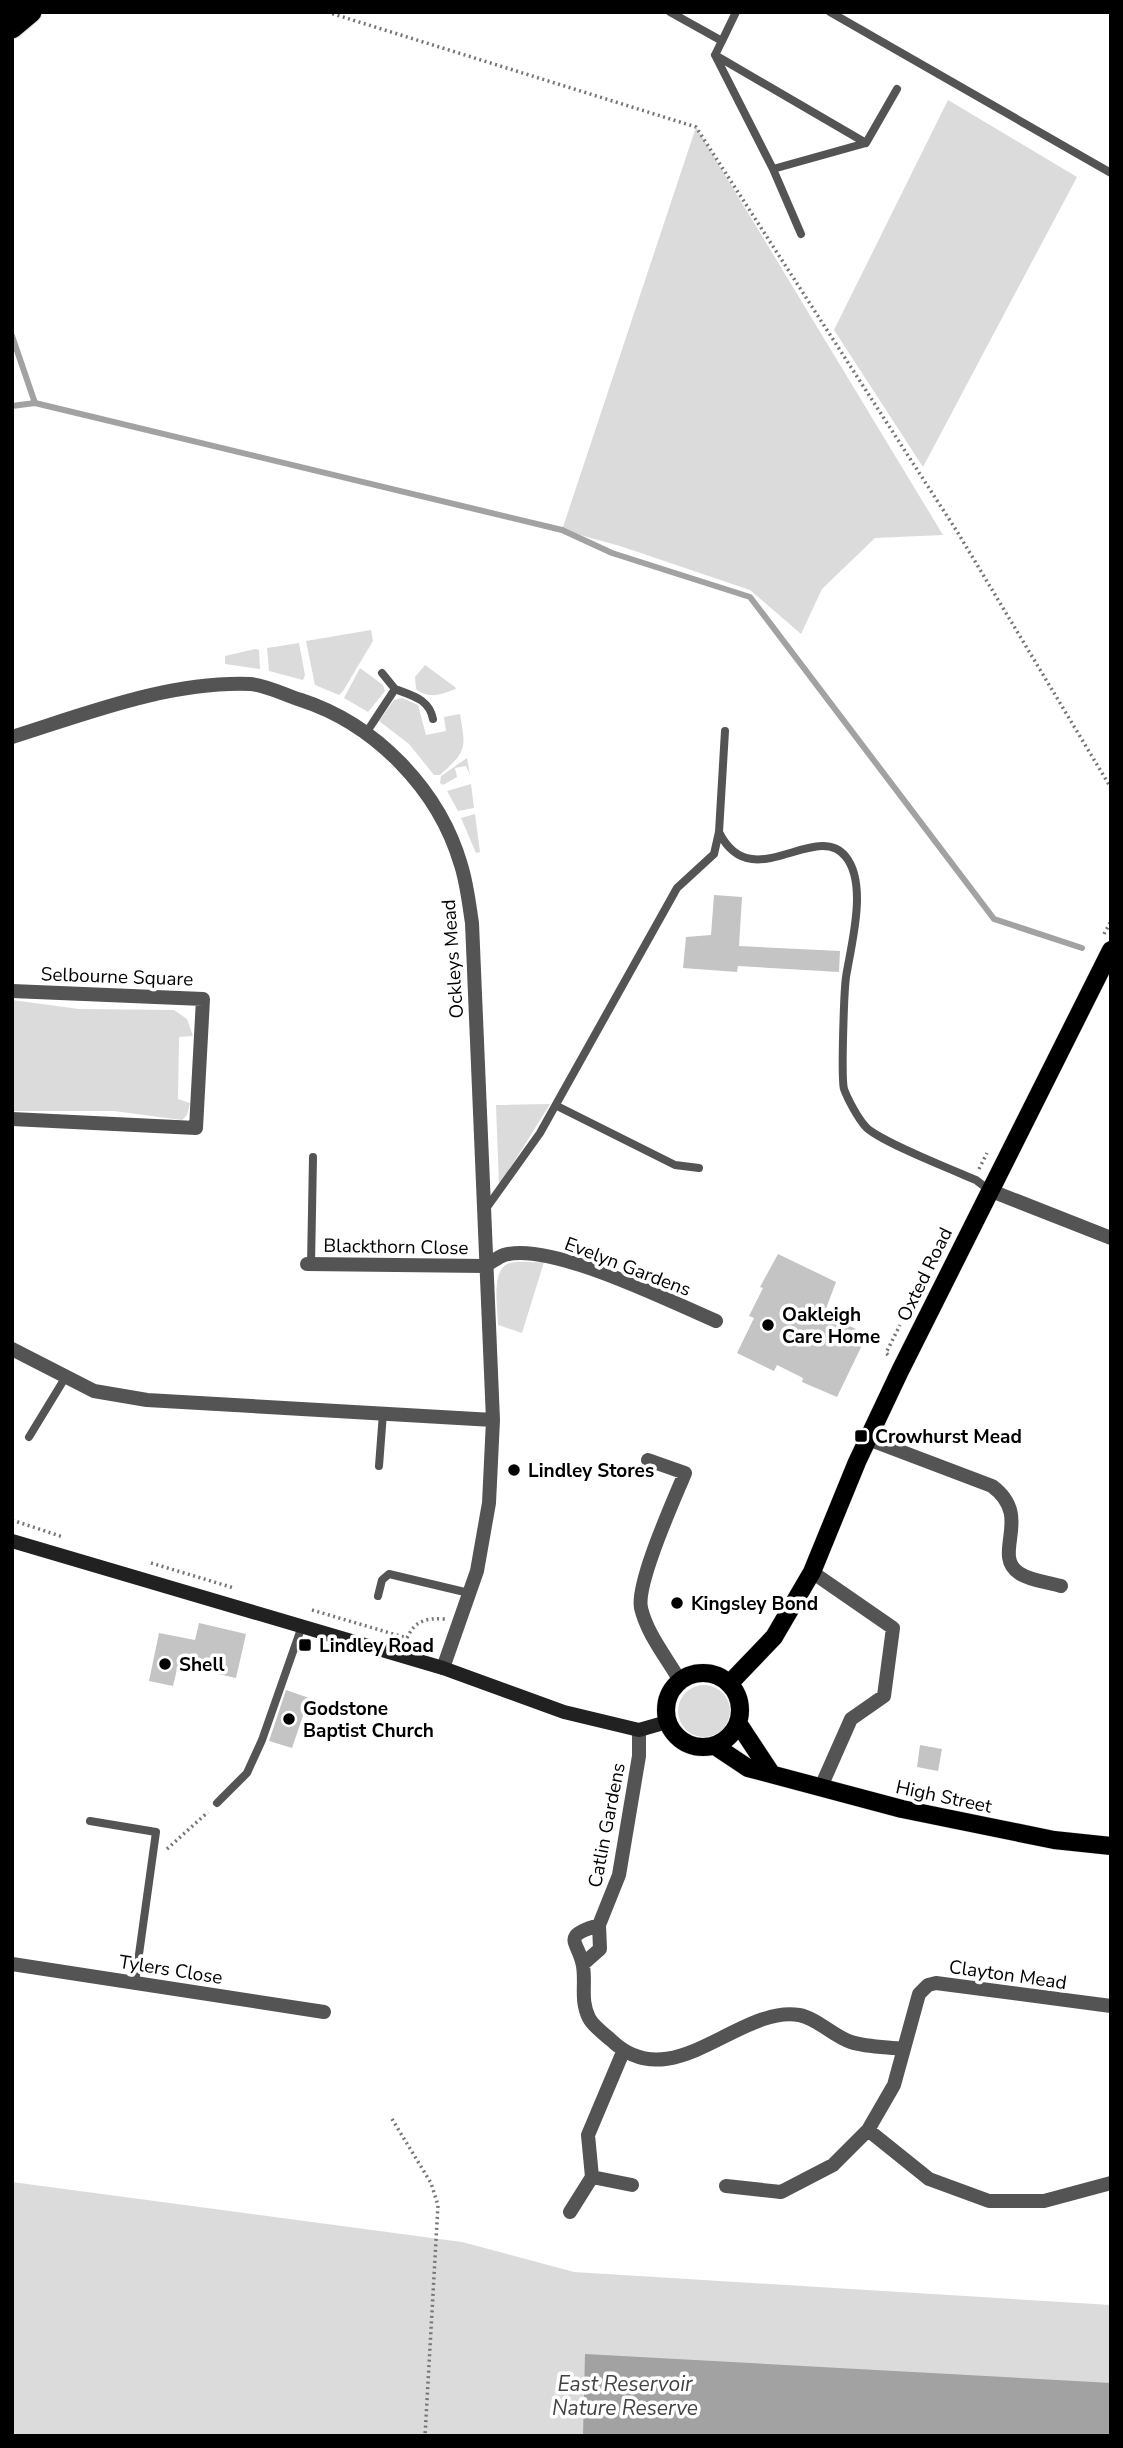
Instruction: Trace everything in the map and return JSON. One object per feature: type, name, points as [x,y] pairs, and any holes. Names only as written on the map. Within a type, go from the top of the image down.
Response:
[{"type":"highway","points":[[12,29],[31,12]]},
{"type":"main road","name":"Oxted Road","points":[[729,1684],[775,1637],[812,1572],[868,1439],[989,1190],[1111,950]]},
{"type":"main road","points":[[12,1541],[443,1668],[564,1712],[639,1730],[667,1721]]},
{"type":"main road","points":[[707,1673],[729,1684],[740,1706],[738,1723],[733,1733],[715,1746],[689,1746],[677,1738],[667,1721],[667,1701],[680,1681],[707,1673]]},
{"type":"main road","points":[[738,1723],[771,1773]]},
{"type":"main road","name":"High Street","points":[[715,1746],[748,1768],[902,1809],[1054,1840],[1111,1846]]},
{"type":"street","name":"Ockleys Mead","points":[[12,737],[113,705],[193,688],[253,684],[333,710],[388,750],[416,780],[442,821],[461,864],[472,922],[493,1420]]},
{"type":"street","name":"Selbourne Square","points":[[12,991],[203,999],[196,1128],[12,1119]]},
{"type":"street","points":[[989,1190],[1111,1238]]},
{"type":"street","name":"Evelyn Gardens","points":[[485,1266],[504,1255],[536,1254],[639,1288],[716,1321]]},
{"type":"street","name":"Blackthorn Close","points":[[309,1265],[485,1266]]},
{"type":"street","points":[[12,1349],[94,1391],[147,1400],[493,1420],[489,1503],[477,1571],[443,1668]]},
{"type":"street","points":[[868,1439],[992,1486],[1006,1496],[1011,1506],[1009,1554],[1015,1570],[1061,1586]]},
{"type":"street","points":[[648,1460],[685,1473],[645,1579],[640,1605],[647,1624],[680,1681]]},
{"type":"street","points":[[812,1572],[892,1628],[884,1696],[851,1719],[820,1788]]},
{"type":"street","name":"Catlin Gardens","points":[[583,1964],[600,1949],[600,1925],[619,1875],[639,1755],[639,1730]]},
{"type":"street","points":[[600,1925],[583,1930],[575,1937],[573,1947],[583,1964],[582,1994],[589,2019],[624,2052],[666,2060],[720,2041],[767,2018],[799,2015],[851,2042],[903,2049]]},
{"type":"street","name":"Tylers Close","points":[[12,1964],[324,2012]]},
{"type":"street","name":"Clayton Mead","points":[[726,2186],[781,2192],[833,2165],[868,2130],[894,2085],[919,1994],[928,1985],[936,1983],[1111,2006]]},
{"type":"street","points":[[570,2212],[592,2177],[588,2135],[624,2052]]},
{"type":"street","points":[[868,2130],[929,2179],[989,2201],[1044,2201],[1111,2183]]},
{"type":"street","points":[[592,2177],[632,2185]]},
{"type":"lane","points":[[670,12],[722,41]]},
{"type":"lane","points":[[715,55],[736,12]]},
{"type":"lane","points":[[830,12],[1111,173]]},
{"type":"lane","points":[[715,55],[866,143]]},
{"type":"lane","points":[[715,55],[774,169],[801,234]]},
{"type":"lane","points":[[774,169],[866,143],[897,89]]},
{"type":"lane","points":[[382,673],[396,689],[423,700],[431,710],[433,719]]},
{"type":"lane","points":[[366,733],[396,689]]},
{"type":"lane","points":[[485,1210],[556,1106],[677,888],[713,854],[719,832],[725,731]]},
{"type":"lane","points":[[719,832],[725,844],[752,861],[774,859],[816,846],[834,848],[846,857],[854,876],[856,930],[846,979],[844,1088],[866,1128],[975,1180],[989,1190]]},
{"type":"lane","points":[[556,1106],[675,1166],[699,1168]]},
{"type":"lane","points":[[309,1265],[313,1157]]},
{"type":"lane","points":[[29,1437],[65,1378]]},
{"type":"lane","points":[[379,1466],[383,1413]]},
{"type":"lane","points":[[378,1596],[382,1580],[389,1574],[469,1593]]},
{"type":"lane","points":[[217,1803],[247,1773],[262,1740],[302,1626]]},
{"type":"lane","points":[[90,1821],[156,1832],[135,1983]]},
{"type":"path","points":[[327,12],[696,127],[958,533],[1111,788]]},
{"type":"path","points":[[12,1520],[72,1540]]},
{"type":"path","points":[[142,1561],[243,1591]]},
{"type":"path","points":[[305,1608],[407,1638],[428,1643],[436,1637],[446,1619],[424,1620],[415,1624],[407,1638]]},
{"type":"path","points":[[152,1863],[217,1803]]},
{"type":"path","points":[[392,2119],[431,2183],[438,2206],[425,2436]]},
{"type":"shaded area","points":[[948,100],[1077,177],[923,467],[834,330]]},
{"type":"shaded area","points":[[696,127],[943,535],[875,538],[822,589],[801,634],[750,590],[620,546],[562,530]]},
{"type":"shaded area","points":[[371,630],[373,641],[339,695],[315,685],[306,641]]},
{"type":"shaded area","points":[[299,643],[305,675],[303,680],[269,671],[267,648]]},
{"type":"shaded area","points":[[259,650],[260,669],[225,664],[225,656]]},
{"type":"shaded area","points":[[425,665],[456,689],[431,695],[416,689],[415,677]]},
{"type":"shaded area","points":[[360,668],[383,685],[385,691],[368,712],[344,698]]},
{"type":"shaded area","points":[[402,698],[418,705],[426,735],[446,731],[444,717],[460,714],[462,749],[440,775],[434,775],[409,744],[379,721],[394,700]]},
{"type":"shaded area","points":[[467,758],[470,775],[466,766],[455,768],[457,777],[443,785],[440,783],[441,776]]},
{"type":"shaded area","points":[[471,784],[474,808],[458,811],[447,791]]},
{"type":"shaded area","points":[[475,814],[480,852],[476,853],[461,818]]},
{"type":"shaded area","points":[[12,1000],[79,1009],[174,1010],[187,1019],[193,1036],[179,1037],[178,1099],[190,1103],[187,1115],[182,1120],[114,1111],[12,1111]]},
{"type":"shaded area","points":[[550,1104],[499,1186],[496,1105]]},
{"type":"shaded area","points":[[514,1262],[544,1262],[522,1333],[498,1325],[496,1290],[504,1266]]},
{"type":"shaded area","points":[[704,1685],[714,1687],[722,1693],[728,1701],[728,1721],[722,1729],[714,1735],[704,1737],[694,1735],[686,1729],[680,1721],[678,1711],[680,1701],[686,1693],[694,1687]]},
{"type":"shaded area","points":[[12,2182],[462,2242],[574,2272],[1111,2305],[1111,2436],[12,2436]]},
{"type":"water","name":"East Reservoir Nature Reserve","points":[[585,2354],[1111,2383],[1111,2436],[583,2436]]},
{"type":"building","points":[[714,895],[742,897],[739,946],[840,951],[839,972],[738,966],[737,972],[683,968],[686,937],[711,935]]},
{"type":"building","name":"Oakleigh Care Home","points":[[778,1254],[836,1282],[824,1314],[856,1329],[855,1332],[866,1337],[837,1397],[802,1382],[803,1378],[777,1365],[774,1371],[737,1353],[754,1318],[749,1316],[763,1288],[760,1287]]},
{"type":"building","points":[[199,1623],[246,1634],[236,1678],[178,1665],[173,1686],[149,1681],[159,1633],[195,1640]]},
{"type":"building","name":"Godstone Baptist Church","points":[[286,1690],[309,1698],[292,1748],[269,1741]]},
{"type":"building","points":[[920,1745],[942,1749],[938,1771],[917,1767]]},
{"type":"waterway","points":[[12,336],[35,403],[562,530],[612,553],[750,597],[994,919],[1082,948]]},
{"type":"waterway","points":[[12,406],[35,403]]},
{"type":"place","name":"Oakleigh Care Home","points":[[768,1325]]},
{"type":"place","name":"Crowhurst Mead","points":[[861,1436]]},
{"type":"place","name":"Lindley Stores","points":[[514,1470]]},
{"type":"place","name":"Kingsley Bond","points":[[677,1603]]},
{"type":"place","name":"Lindley Road","points":[[305,1645]]},
{"type":"place","name":"Shell","points":[[165,1664]]},
{"type":"place","name":"Godstone Baptist Church","points":[[289,1719]]}]
